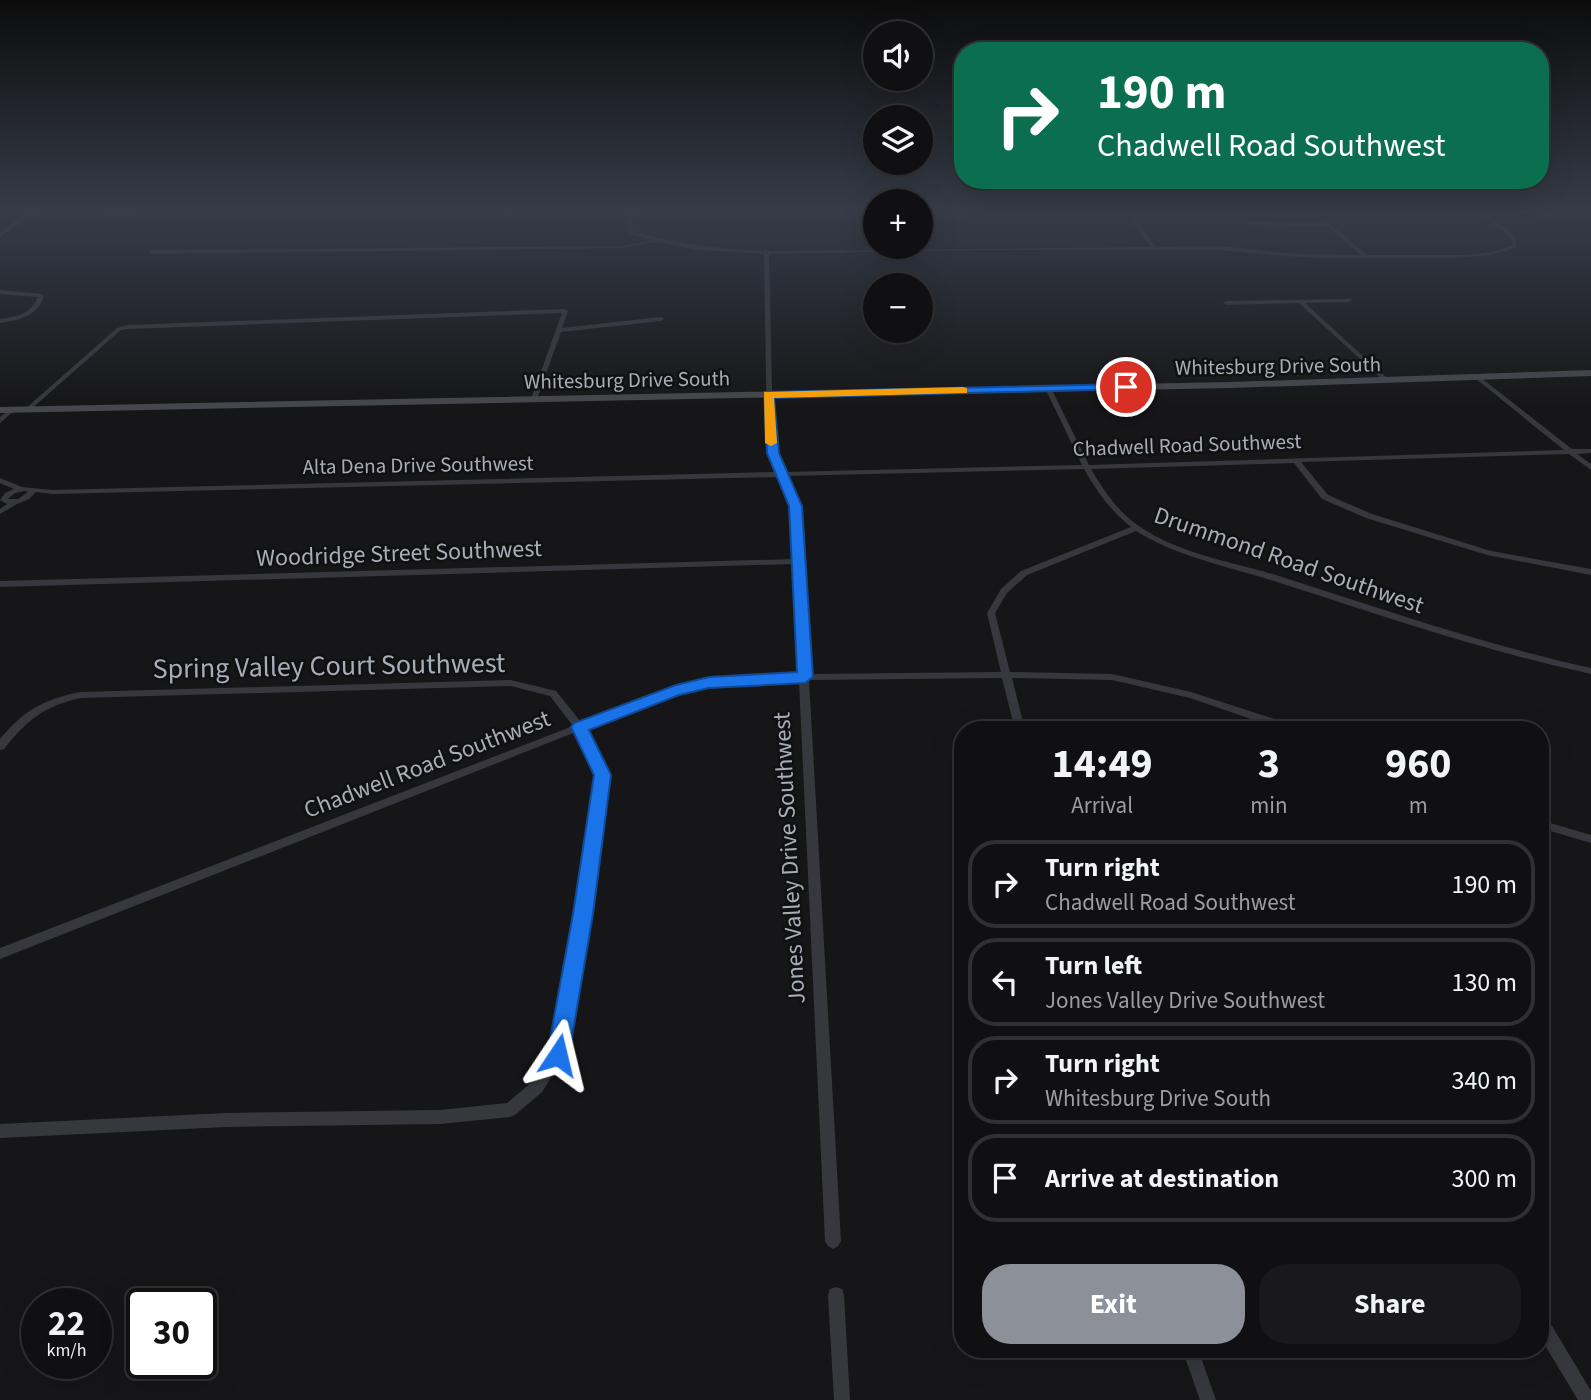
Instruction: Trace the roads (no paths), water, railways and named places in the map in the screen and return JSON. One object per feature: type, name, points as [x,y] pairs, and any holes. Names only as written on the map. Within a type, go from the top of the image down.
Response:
[{"type":"main road","name":"Whitesburg Drive South","points":[[0,410],[1387,381],[1591,373]]},
{"type":"street","name":"Jones Valley Drive Southwest","points":[[766,276],[768,394],[773,453],[795,506],[833,1241]]},
{"type":"street","points":[[0,292],[41,296],[39,305],[32,313],[0,321]]},
{"type":"street","points":[[1226,303],[1349,300]]},
{"type":"street","points":[[1300,301],[1387,381]]},
{"type":"street","points":[[27,409],[120,329],[128,327],[565,311],[534,399]]},
{"type":"street","points":[[559,330],[661,319]]},
{"type":"street","points":[[1478,378],[1591,468]]},
{"type":"street","name":"Drummond Road Southwest","points":[[1048,388],[1089,467],[1114,508],[1136,528],[1180,548],[1456,637],[1531,659],[1591,671]]},
{"type":"street","points":[[0,421],[12,410]]},
{"type":"street","name":"Chadwell Road Southwest","points":[[784,475],[1591,451]]},
{"type":"street","points":[[1296,461],[1325,497],[1369,516],[1490,553],[1591,572]]},
{"type":"street","name":"Alta Dena Drive Southwest","points":[[1,481],[25,489],[52,492],[784,475]]},
{"type":"street","points":[[1,481],[3,500]]},
{"type":"street","points":[[0,512],[32,492],[25,489],[3,500]]},
{"type":"street","name":"Alta Dena Drive Southwest","points":[[21,500],[52,492]]},
{"type":"street","points":[[3,500],[21,500]]},
{"type":"street","points":[[1018,721],[991,613],[1004,590],[1024,573],[1136,528]]},
{"type":"street","name":"Woodridge Street Southwest","points":[[0,584],[798,561]]},
{"type":"street","name":"Chadwell Road Southwest","points":[[0,954],[579,727],[676,690],[709,683],[805,677],[1112,677],[1191,695],[1267,721]]},
{"type":"street","name":"Spring Valley Court Southwest","points":[[0,746],[23,718],[54,700],[81,695],[511,683],[553,693],[579,727],[603,775],[583,914],[558,1055],[537,1087],[510,1110],[440,1117],[226,1120],[0,1131]]},
{"type":"street","points":[[1549,827],[1591,839]]},
{"type":"street","points":[[836,1295],[842,1400]]},
{"type":"street","points":[[1549,1337],[1587,1400]]},
{"type":"street","points":[[1193,1358],[1208,1400]]}]
